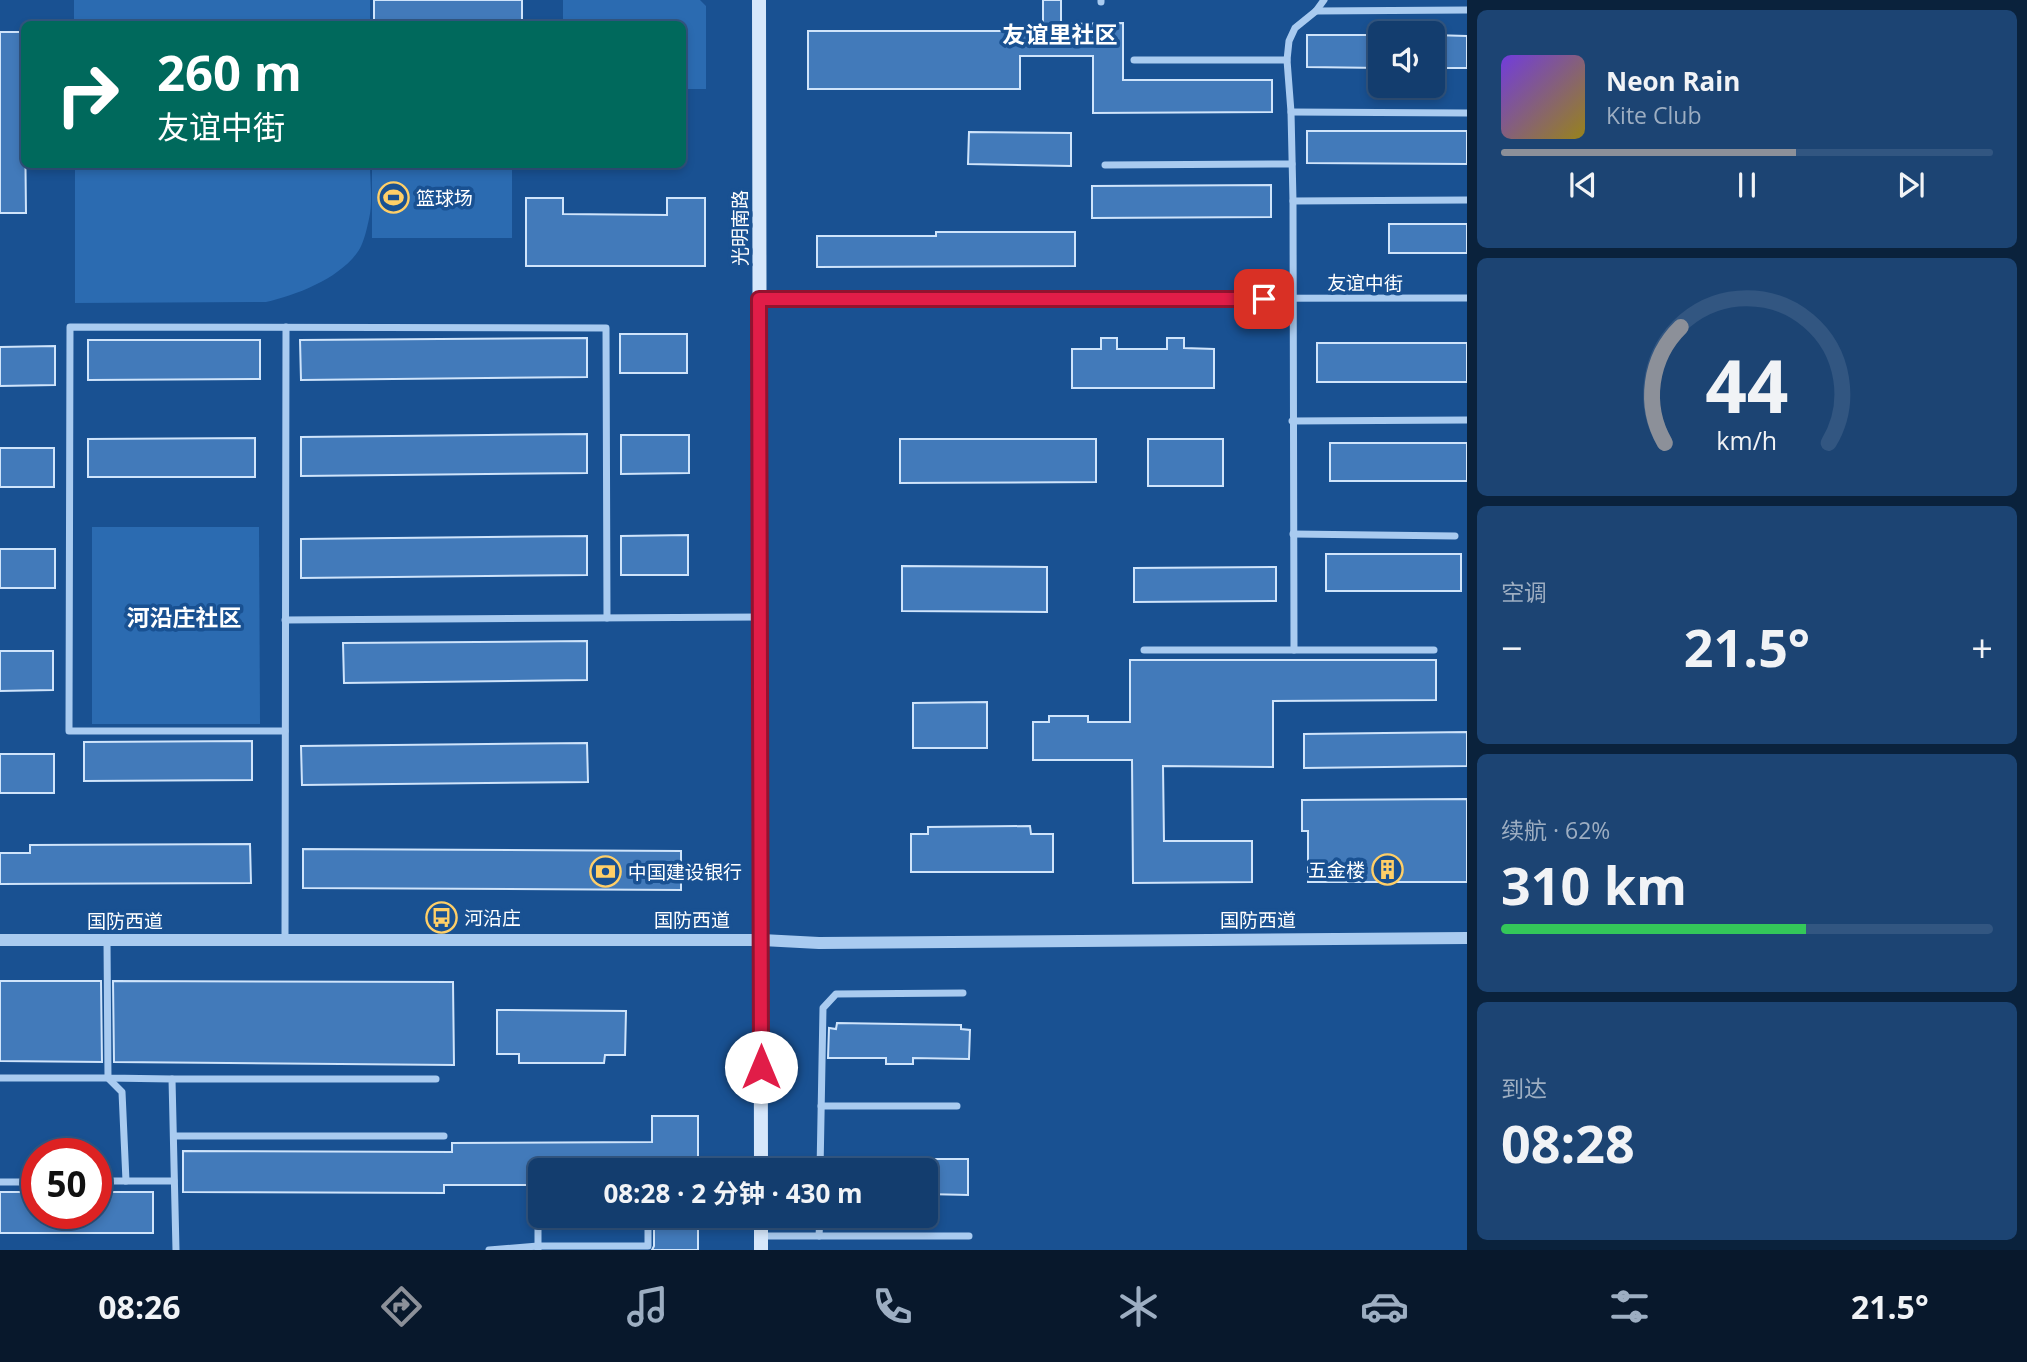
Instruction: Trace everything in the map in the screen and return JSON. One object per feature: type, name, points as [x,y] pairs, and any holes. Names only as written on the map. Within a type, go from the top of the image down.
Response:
[{"type":"main road","name":"光明南路","points":[[759,0],[761,1158]]},
{"type":"street","points":[[1294,650],[1293,201],[1287,60],[1289,41],[1295,28],[1317,11],[1324,0]]},
{"type":"street","points":[[1317,11],[1467,10]]},
{"type":"street","points":[[1134,60],[1287,60]]},
{"type":"street","points":[[1291,112],[1467,113]]},
{"type":"street","points":[[1105,165],[1292,164]]},
{"type":"street","points":[[1293,201],[1467,200]]},
{"type":"street","name":"友谊中街","points":[[759,299],[1467,299]]},
{"type":"street","points":[[285,730],[69,732],[70,327],[606,328],[607,618]]},
{"type":"street","points":[[285,940],[286,327]]},
{"type":"street","points":[[1293,421],[1467,420]]},
{"type":"street","points":[[1293,534],[1455,536]]},
{"type":"street","points":[[285,620],[760,617]]},
{"type":"street","points":[[1144,650],[1434,650]]},
{"type":"street","name":"国防西道","points":[[0,940],[762,940],[819,943],[1467,938]]},
{"type":"street","points":[[107,940],[108,1078],[122,1092],[126,1181]]},
{"type":"street","points":[[820,1158],[823,1008],[836,994],[963,993]]},
{"type":"street","points":[[0,1078],[436,1079]]},
{"type":"street","points":[[172,1079],[176,1250]]},
{"type":"street","points":[[821,1106],[957,1106]]},
{"type":"street","points":[[174,1136],[444,1136]]},
{"type":"street","points":[[112,1181],[174,1181]]},
{"type":"street","points":[[0,1182],[21,1182]]},
{"type":"street","points":[[538,1228],[538,1248]]},
{"type":"street","points":[[489,1250],[648,1246],[648,1228]]},
{"type":"street","points":[[819,1228],[819,1236]]},
{"type":"street","points":[[761,1243],[819,1236],[969,1236]]},
{"type":"shaded area","points":[[74,0],[370,0],[370,21],[74,21]]},
{"type":"shaded area","points":[[563,0],[700,0],[706,6],[706,89],[686,89],[686,21],[563,21]]},
{"type":"shaded area","points":[[75,168],[370,168],[370,212],[359,250],[330,277],[304,290],[266,302],[75,303]]},
{"type":"shaded area","points":[[372,168],[512,168],[512,238],[372,238]]},
{"type":"shaded area","points":[[92,527],[259,527],[260,724],[92,724]]},
{"type":"building","points":[[374,0],[522,0],[522,21],[374,21]]},
{"type":"building","points":[[1043,0],[1061,0],[1061,24],[1123,23],[1123,80],[1272,80],[1272,112],[1093,113],[1093,56],[1020,56],[1020,89],[808,89],[808,31],[1043,31]]},
{"type":"building","points":[[0,32],[21,32],[21,168],[26,168],[26,213],[0,213]]},
{"type":"building","points":[[1307,35],[1368,35],[1368,68],[1307,67]]},
{"type":"building","points":[[1445,35],[1467,36],[1467,68],[1445,68]]},
{"type":"building","points":[[1307,131],[1467,131],[1467,164],[1307,163]]},
{"type":"building","points":[[969,132],[1071,133],[1071,166],[968,164]]},
{"type":"building","points":[[1271,185],[1271,217],[1092,218],[1092,186]]},
{"type":"building","points":[[526,198],[563,198],[563,214],[667,215],[667,198],[705,198],[705,266],[526,266]]},
{"type":"building","points":[[1389,224],[1467,224],[1467,253],[1389,253]]},
{"type":"building","points":[[936,232],[1075,232],[1075,266],[817,267],[817,236],[936,236]]},
{"type":"building","points":[[620,334],[687,334],[687,373],[620,373]]},
{"type":"building","points":[[587,338],[587,377],[301,380],[300,340]]},
{"type":"building","points":[[1101,338],[1117,338],[1117,349],[1167,349],[1167,338],[1184,338],[1184,348],[1214,349],[1214,388],[1072,388],[1072,349],[1101,349]]},
{"type":"building","points":[[88,340],[260,340],[260,379],[88,380]]},
{"type":"building","points":[[1317,343],[1467,343],[1467,382],[1317,382]]},
{"type":"building","points":[[55,346],[55,385],[0,386],[0,347]]},
{"type":"building","points":[[587,434],[587,473],[301,476],[301,437]]},
{"type":"building","points":[[621,435],[689,435],[689,473],[621,474]]},
{"type":"building","points":[[255,438],[255,477],[88,477],[88,439]]},
{"type":"building","points":[[900,439],[1096,439],[1096,482],[900,483]]},
{"type":"building","points":[[1148,439],[1223,439],[1223,486],[1148,486]]},
{"type":"building","points":[[1330,443],[1467,443],[1467,481],[1330,481]]},
{"type":"building","points":[[0,448],[54,448],[54,487],[0,487]]},
{"type":"building","points":[[688,535],[688,575],[621,575],[621,536]]},
{"type":"building","points":[[587,536],[587,575],[301,578],[301,539]]},
{"type":"building","points":[[0,549],[55,549],[55,588],[0,588]]},
{"type":"building","points":[[1326,554],[1461,554],[1461,591],[1326,591]]},
{"type":"building","points":[[902,566],[1047,567],[1047,612],[902,611]]},
{"type":"building","points":[[1276,567],[1276,601],[1134,602],[1134,568]]},
{"type":"building","points":[[587,641],[587,680],[344,683],[343,643]]},
{"type":"building","points":[[0,651],[53,651],[53,690],[0,691]]},
{"type":"building","points":[[1130,660],[1436,660],[1436,700],[1273,701],[1273,767],[1163,766],[1164,841],[1252,841],[1252,882],[1133,883],[1132,760],[1033,760],[1033,722],[1049,722],[1049,716],[1088,716],[1088,722],[1130,722]]},
{"type":"building","points":[[987,702],[987,748],[913,748],[913,703]]},
{"type":"building","points":[[1467,732],[1467,766],[1304,768],[1304,734]]},
{"type":"building","points":[[252,741],[252,780],[84,781],[84,742]]},
{"type":"building","points":[[587,743],[588,782],[302,785],[301,746]]},
{"type":"building","points":[[0,754],[54,754],[54,793],[0,793]]},
{"type":"building","points":[[1467,799],[1467,882],[1308,882],[1308,831],[1302,831],[1302,800]]},
{"type":"building","points":[[1030,826],[1031,834],[1053,834],[1053,872],[911,872],[911,834],[928,834],[928,827]]},
{"type":"building","points":[[250,844],[251,883],[0,884],[0,853],[30,853],[30,845]]},
{"type":"building","points":[[303,849],[681,851],[681,890],[303,888]]},
{"type":"building","points":[[0,981],[101,981],[102,1062],[0,1061]]},
{"type":"building","points":[[113,981],[453,982],[454,1065],[114,1062]]},
{"type":"building","points":[[497,1010],[626,1011],[625,1055],[605,1055],[604,1063],[519,1063],[519,1054],[497,1054]]},
{"type":"building","points":[[837,1023],[961,1025],[961,1029],[970,1030],[969,1059],[913,1058],[913,1064],[886,1064],[886,1058],[828,1058],[829,1028],[836,1029]]},
{"type":"building","points":[[652,1116],[698,1116],[698,1158],[528,1158],[528,1185],[444,1185],[444,1193],[183,1192],[183,1151],[452,1152],[452,1143],[652,1142]]},
{"type":"building","points":[[938,1159],[968,1159],[968,1195],[938,1194]]},
{"type":"building","points":[[0,1192],[21,1192],[21,1229],[112,1229],[112,1192],[153,1192],[153,1233],[0,1233]]},
{"type":"building","points":[[654,1228],[698,1228],[698,1250],[652,1250]]},
{"type":"place","name":"篮球场","points":[[393,198]]},
{"type":"place","name":"五金楼","points":[[1388,870]]},
{"type":"place","name":"中国建设银行","points":[[605,872]]},
{"type":"place","name":"河沿庄","points":[[441,918]]},
{"type":"district","name":"友谊里社区","points":[[1060,35]]},
{"type":"district","name":"河沿庄社区","points":[[184,618]]},
{"type":"route","points":[[761,1067],[759,299],[1264,299]]}]
